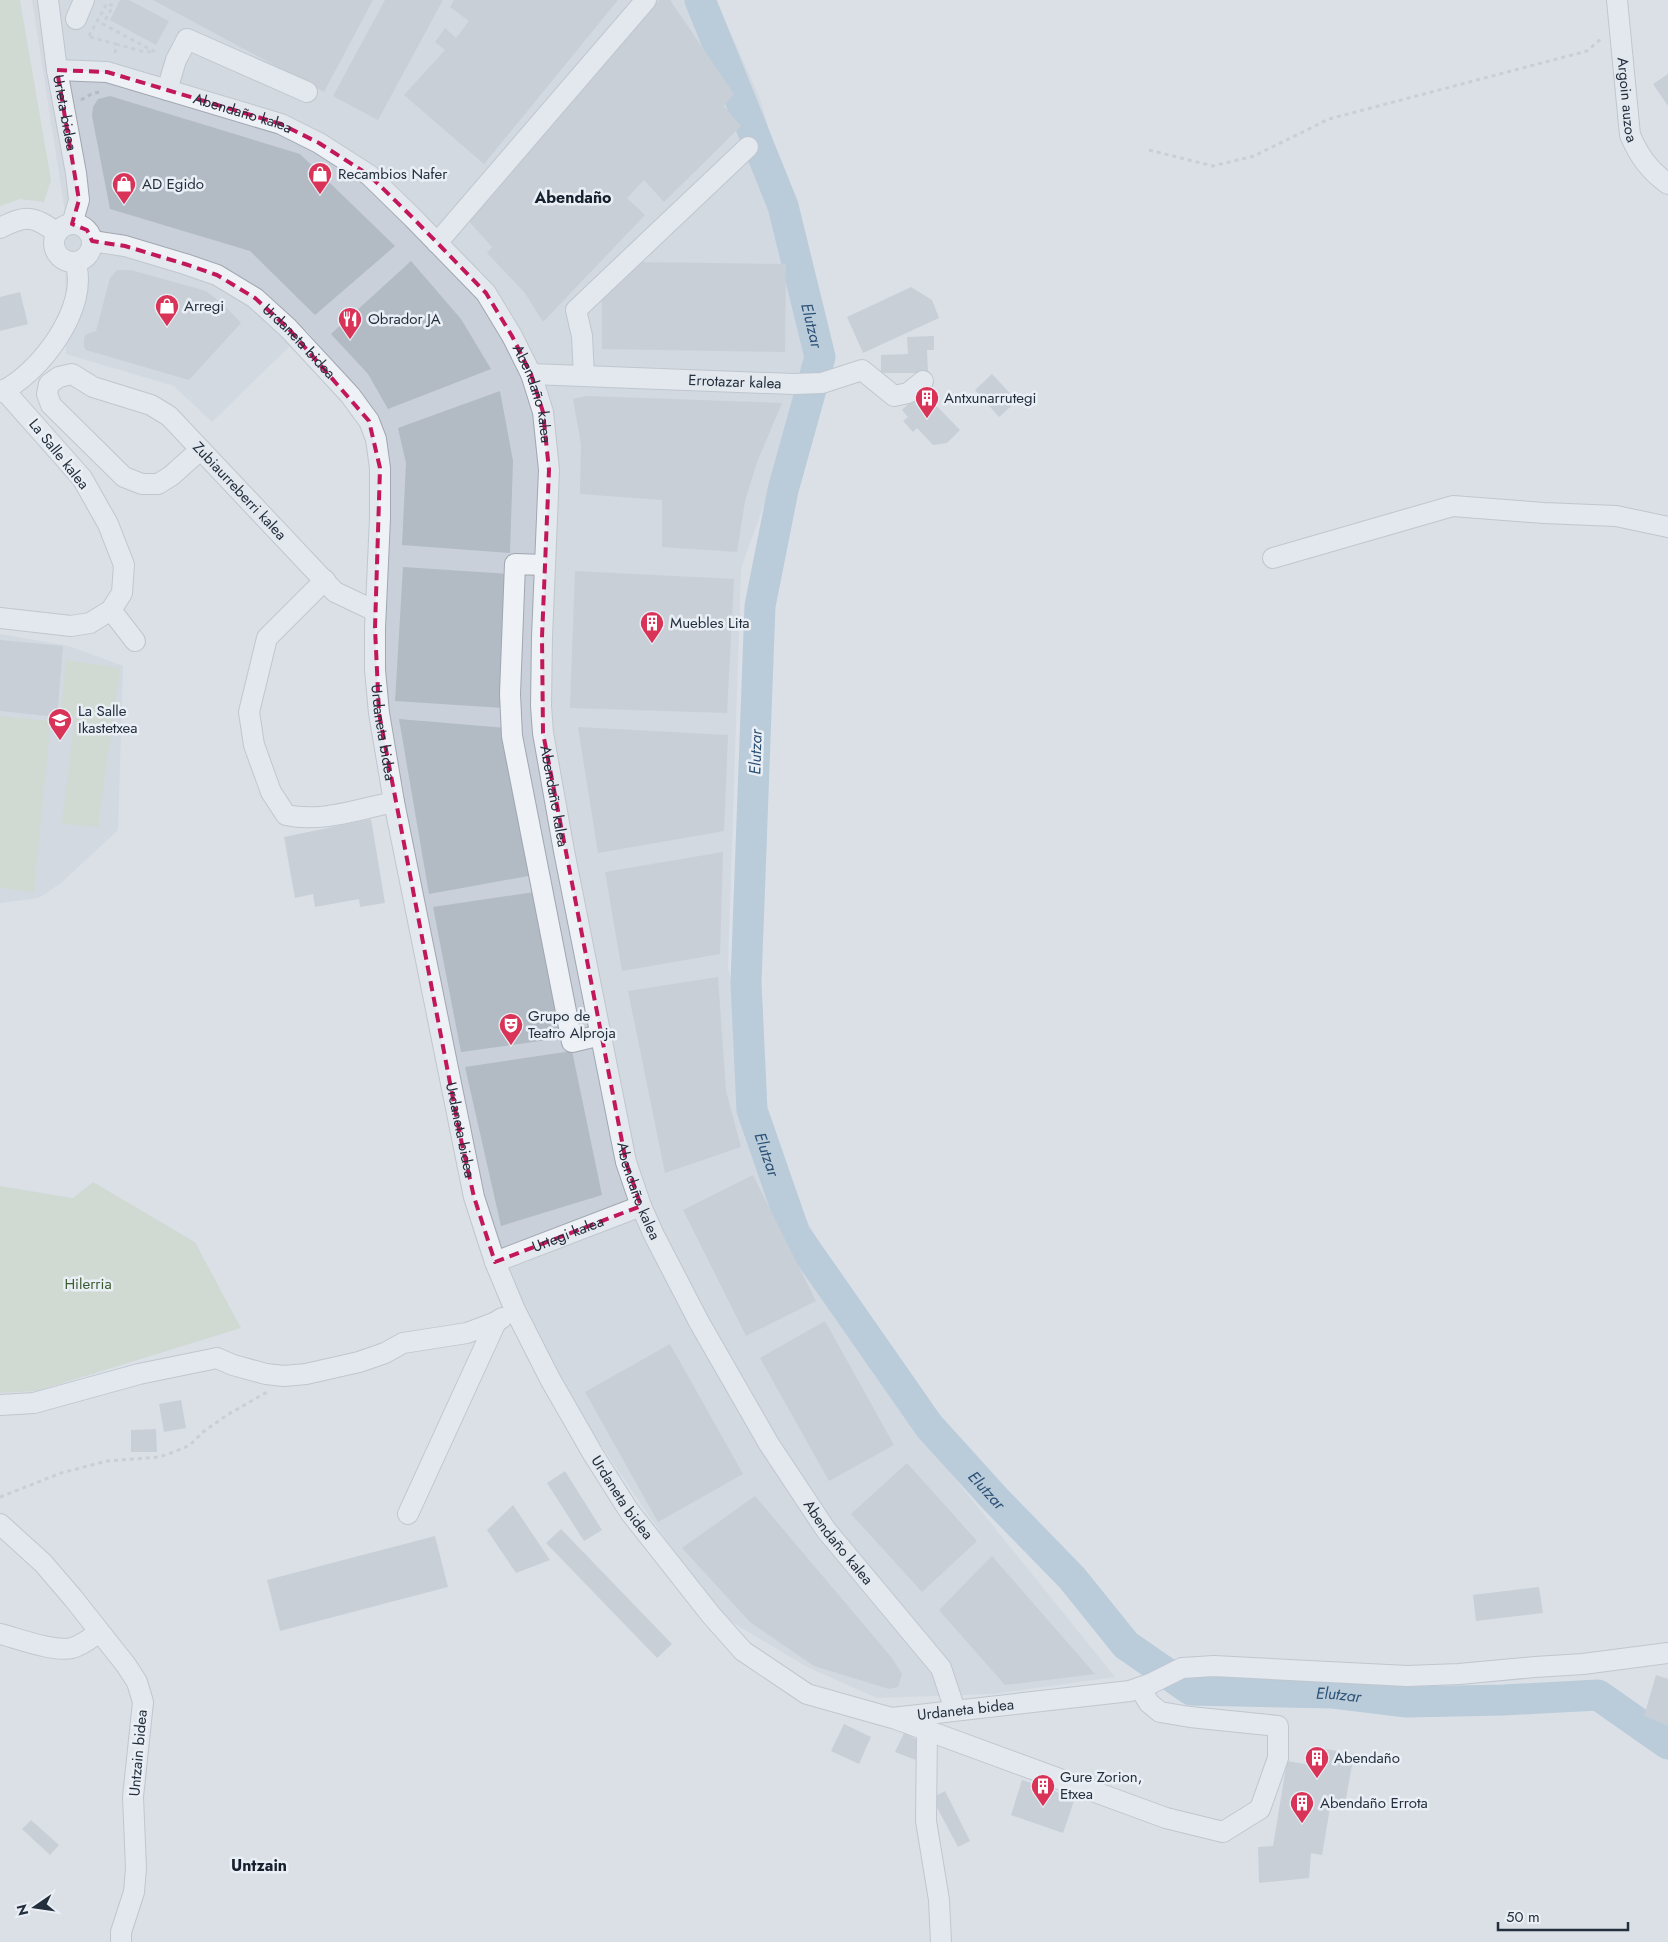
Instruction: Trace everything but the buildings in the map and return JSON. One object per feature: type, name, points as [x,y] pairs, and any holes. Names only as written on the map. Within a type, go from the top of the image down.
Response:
[{"type":"street","name":"Urteta bidea","points":[[48,0],[57,70],[76,173],[79,200],[64,229]]},
{"type":"street","points":[[76,19],[84,0]]},
{"type":"street","points":[[437,243],[646,0]]},
{"type":"street","name":"Argoin auzoa","points":[[1617,0],[1630,135],[1639,156],[1657,176],[1668,184]]},
{"type":"street","points":[[167,90],[176,60],[187,39],[307,92]]},
{"type":"street","name":"Abendaño kalea","points":[[57,70],[112,74],[281,124],[319,142],[369,176],[437,243],[486,293],[512,336],[532,374],[543,412],[549,470],[540,706],[543,734],[564,851],[626,1162],[641,1206],[654,1235],[699,1322],[769,1444],[826,1530],[941,1668],[955,1710]]},
{"type":"street","points":[[584,376],[582,336],[576,310],[748,148]]},
{"type":"street","points":[[0,228],[19,219],[33,220],[64,229],[82,226],[87,230],[92,241],[92,248],[88,256],[75,262],[62,259],[58,255],[54,240],[64,229]]},
{"type":"street","name":"Urdaneta bidea","points":[[92,241],[125,246],[185,264],[217,275],[235,285],[273,313],[350,395],[369,421],[376,439],[380,468],[380,518],[375,611],[375,670],[379,713],[394,802],[472,1188],[494,1262],[515,1310],[550,1379],[593,1454],[629,1511],[705,1608],[743,1652],[807,1694],[892,1718],[1130,1691],[1182,1668],[1214,1666],[1407,1676],[1460,1674],[1582,1664],[1668,1653]]},
{"type":"street","points":[[2,391],[26,375],[48,353],[67,322],[74,302],[78,280],[75,262]]},
{"type":"street","name":"Errotazar kalea","points":[[532,374],[794,384],[822,383],[862,370],[894,396],[908,393],[923,381]]},
{"type":"street","name":"Zubiaurreberri kalea","points":[[200,450],[171,476],[158,484],[142,484],[124,477],[51,405],[46,394],[49,384],[59,377],[72,374],[92,388],[151,405],[169,416],[335,592],[375,611]]},
{"type":"street","name":"La Salle kalea","points":[[2,391],[82,478],[108,524],[124,566],[122,593],[112,610]]},
{"type":"street","points":[[1273,558],[1453,506],[1616,516],[1668,526]]},
{"type":"street","points":[[545,565],[515,564],[510,694],[512,736],[572,1042],[601,1035]]},
{"type":"street","points":[[325,580],[267,638],[249,712],[254,745],[271,792],[286,815],[299,818],[316,818],[394,802]]},
{"type":"street","points":[[0,618],[71,626],[90,623],[112,610],[135,641]]},
{"type":"street","name":"Urtegi kalea","points":[[494,1262],[641,1206]]},
{"type":"street","points":[[0,1405],[34,1403],[139,1374],[218,1358],[232,1365],[266,1374],[290,1376],[306,1374],[359,1362],[385,1353],[403,1343],[467,1333],[496,1322],[515,1310]]},
{"type":"street","points":[[408,1514],[496,1322]]},
{"type":"street","name":"Untzain bidea","points":[[0,1524],[42,1563],[99,1632],[137,1682],[143,1702],[134,1797],[136,1868],[134,1892],[121,1932],[121,1942]]},
{"type":"street","points":[[0,1634],[52,1647],[72,1648],[88,1641],[99,1632]]},
{"type":"street","points":[[892,1718],[1166,1818],[1223,1832],[1260,1809],[1278,1758],[1278,1726],[1160,1712],[1149,1703],[1145,1686]]},
{"type":"street","points":[[927,1730],[926,1821],[939,1900],[941,1942]]},
{"type":"path","points":[[76,19],[79,30],[90,37],[141,51],[155,52],[103,24],[113,6],[107,3],[90,37]]},
{"type":"path","points":[[1149,150],[1213,166],[1254,156],[1330,119],[1587,51],[1620,23]]},
{"type":"path","points":[[78,102],[93,93],[109,92],[116,44]]},
{"type":"path","points":[[0,1496],[61,1473],[107,1461],[159,1457],[174,1452],[190,1445],[219,1420],[267,1393],[290,1376]]},
{"type":"highlighted area","points":[[57,70],[107,72],[281,124],[319,143],[369,175],[486,293],[512,336],[531,374],[543,412],[549,470],[542,637],[543,733],[626,1162],[641,1206],[495,1262],[474,1197],[460,1135],[379,713],[375,628],[380,468],[369,421],[288,328],[255,298],[217,275],[125,246],[92,241],[87,230],[72,224],[79,200]]},
{"type":"shaded area","points":[[32,0],[716,0],[759,96],[811,266],[800,407],[741,568],[728,968],[778,1168],[846,1291],[919,1434],[1115,1677],[992,1694],[877,1698],[807,1667],[720,1615],[645,1510],[528,1337],[488,1234],[391,747],[381,682],[373,410],[306,330],[212,422],[174,386],[66,354],[65,212]]},
{"type":"shaded area","name":"La Salle Ikastetxea","points":[[0,634],[69,646],[123,666],[118,830],[61,883],[39,898],[0,903]]},
{"type":"green space","points":[[0,0],[20,0],[51,180],[44,202],[20,199],[0,206]]},
{"type":"green space","points":[[66,660],[120,668],[98,827],[62,824],[75,716],[61,714]]},
{"type":"green space","points":[[0,716],[51,721],[34,892],[0,888]]},
{"type":"green space","name":"Hilerria","points":[[93,1182],[195,1242],[241,1328],[37,1391],[0,1393],[0,1186],[73,1198]]},
{"type":"waterway","name":"Elutzar","points":[[700,0],[783,206],[820,357],[783,490],[760,606],[746,982],[752,1110],[795,1234],[929,1426],[996,1500],[1072,1578],[1126,1645],[1191,1690],[1333,1693],[1407,1702],[1504,1700],[1598,1695],[1668,1744]]},
{"type":"place","name":"Recambios Nafer","points":[[320,195]]},
{"type":"place","name":"AD Egido","points":[[124,205]]},
{"type":"place","name":"Arregi","points":[[167,327]]},
{"type":"place","name":"Obrador JA","points":[[350,340]]},
{"type":"place","name":"Antxunarrutegi","points":[[927,419]]},
{"type":"place","name":"Muebles Lita","points":[[652,644]]},
{"type":"place","name":"La Salle Ikastetxea","points":[[60,741]]},
{"type":"place","name":"Grupo de Teatro Alproja","points":[[511,1046]]},
{"type":"place","name":"Abendaño","points":[[1317,1779]]},
{"type":"place","name":"Gure Zorion, Etxea","points":[[1043,1807]]},
{"type":"place","name":"Abendaño Errota","points":[[1302,1824]]},
{"type":"district","name":"Abendaño","points":[[573,197]]},
{"type":"district","name":"Untzain","points":[[259,1865]]}]
